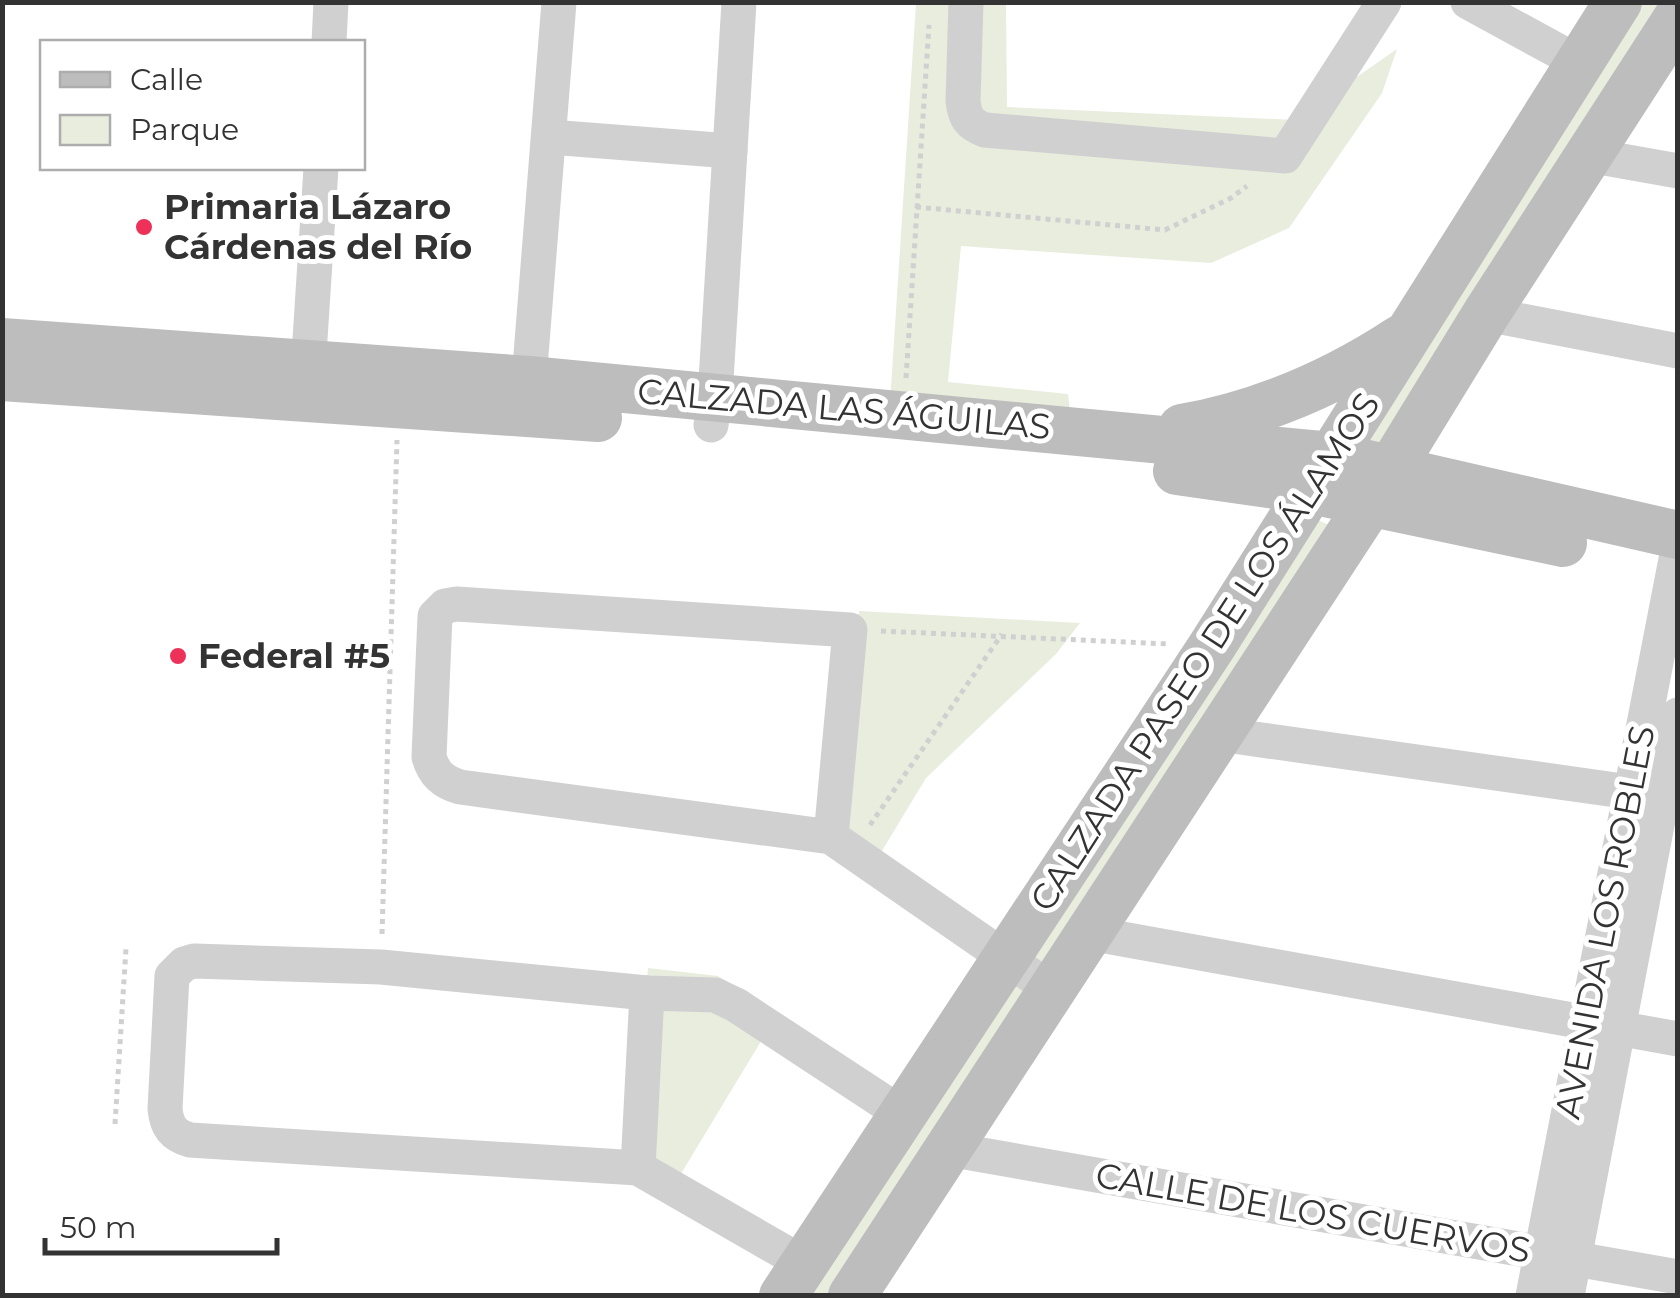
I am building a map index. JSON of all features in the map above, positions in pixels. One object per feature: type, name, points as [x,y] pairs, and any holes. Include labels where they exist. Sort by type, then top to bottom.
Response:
[{"type":"main road","name":"CALZADA PASEO DE LOS ÁLAMOS","points":[[793,1279],[1212,646],[1618,2]]},
{"type":"main road","name":"CALZADA PASEO DE LOS ÁLAMOS","points":[[852,1296],[1380,487],[1486,314],[1678,17]]},
{"type":"main road","points":[[1124,435],[1185,428],[1245,414],[1358,366],[1411,332]]},
{"type":"main road","name":"CALZADA LAS ÁGUILAS","points":[[2,342],[307,381],[398,405],[904,416],[1124,435],[1321,473],[1677,554]]},
{"type":"main road","name":"CALZADA LAS ÁGUILAS","points":[[2,377],[529,380],[713,411],[1116,462],[1321,473]]},
{"type":"street","points":[[329,40],[332,2]]},
{"type":"street","points":[[529,380],[559,2]]},
{"type":"street","points":[[713,411],[739,2]]},
{"type":"street","points":[[966,2],[963,101],[964,114],[974,126],[984,130],[1285,156],[1384,2]]},
{"type":"street","points":[[1468,2],[1580,63]]},
{"type":"street","points":[[550,136],[730,152]]},
{"type":"street","points":[[1588,154],[1678,172]]},
{"type":"street","points":[[307,381],[321,170]]},
{"type":"street","points":[[1486,314],[1678,350]]},
{"type":"street","name":"AVENIDA LOS ROBLES","points":[[1657,797],[1677,554]]},
{"type":"street","points":[[841,845],[850,630],[458,604],[438,610],[432,626],[429,757],[433,769],[451,784],[841,845],[1052,990]]},
{"type":"street","name":"AVENIDA LOS ROBLES","points":[[1532,1296],[1557,1256],[1602,1025],[1678,715]]},
{"type":"street","points":[[1219,734],[1657,797]]},
{"type":"street","points":[[1089,933],[1678,1039]]},
{"type":"street","points":[[793,1279],[638,1168],[190,1140],[177,1136],[170,1129],[165,1109],[174,971],[194,960],[381,967],[715,996],[736,1005],[902,1114]]},
{"type":"street","points":[[638,1168],[647,993]]},
{"type":"street","name":"CALLE DE LOS CUERVOS","points":[[948,1149],[1678,1277]]},
{"type":"street","name":"AVENIDA LOS ROBLES","points":[[1557,1256],[1567,1296]]},
{"type":"path","points":[[904,416],[930,21]]},
{"type":"path","points":[[916,208],[1165,230],[1231,198],[1285,156]]},
{"type":"path","points":[[381,967],[398,405]]},
{"type":"path","points":[[850,630],[1212,646]]},
{"type":"path","points":[[841,845],[1002,634]]},
{"type":"path","points":[[116,1124],[126,948]]},
{"type":"green space","points":[[916,3],[1006,3],[1007,107],[1295,120],[1397,49],[1382,93],[1289,228],[1211,263],[961,246],[948,382],[1068,394],[1071,420],[890,403]]},
{"type":"green space","points":[[1629,3],[1677,3],[1386,461],[1345,451]]},
{"type":"green space","points":[[1306,515],[1341,530],[841,1295],[799,1296]]},
{"type":"green space","points":[[859,611],[1080,623],[1056,654],[926,778],[877,859],[839,835]]},
{"type":"green space","points":[[648,968],[718,976],[778,1013],[676,1182],[633,1160]]},
{"type":"place","name":"Primaria Lázaro Cárdenas del Río","points":[[144,227]]},
{"type":"place","name":"Federal #5","points":[[178,656]]}]
